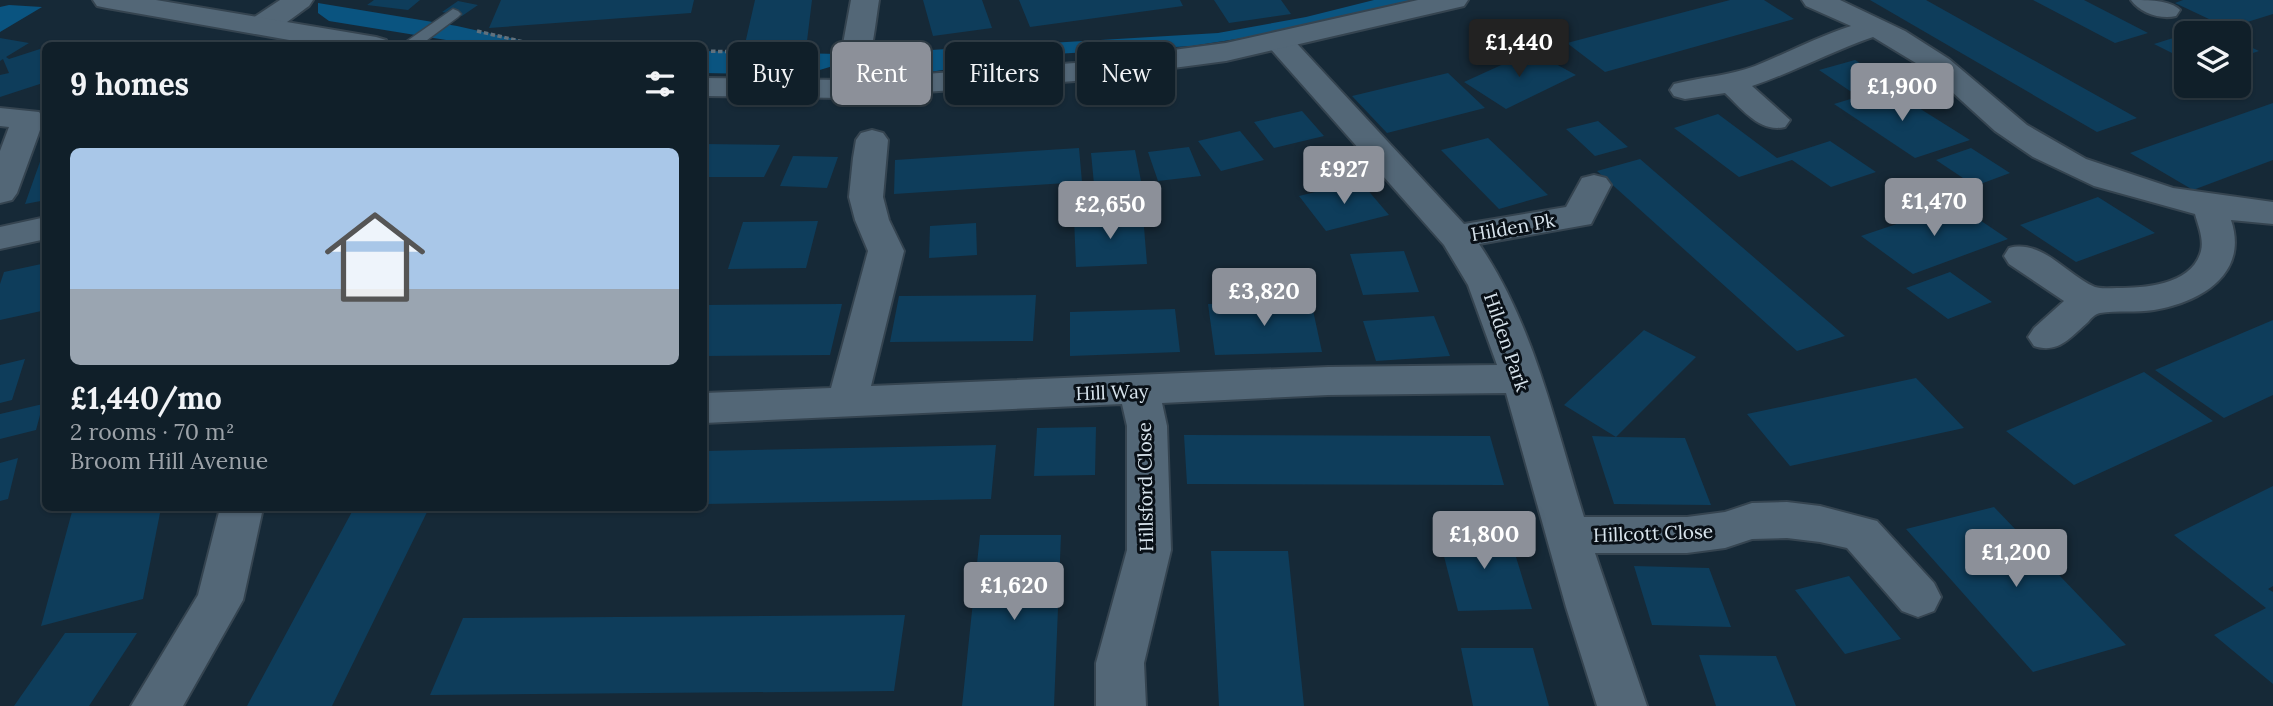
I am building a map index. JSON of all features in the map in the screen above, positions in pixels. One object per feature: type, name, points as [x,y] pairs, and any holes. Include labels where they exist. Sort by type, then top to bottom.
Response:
[{"type":"street","points":[[107,0],[353,42]]},
{"type":"street","points":[[260,26],[299,0]]},
{"type":"street","points":[[858,42],[865,0]]},
{"type":"street","points":[[931,83],[1075,72],[1226,52],[1454,0]]},
{"type":"street","points":[[1816,0],[1876,27],[1940,66],[2017,133],[2083,169],[2152,193],[2210,206],[2273,213]]},
{"type":"street","points":[[1685,90],[1731,83],[1785,65],[1822,45],[1876,27]]},
{"type":"street","name":"Hilden Park","points":[[1279,41],[1455,237],[1477,266],[1491,293],[1521,379],[1604,658],[1622,706]]},
{"type":"street","points":[[1731,83],[1774,120]]},
{"type":"street","points":[[707,87],[832,89]]},
{"type":"street","points":[[0,117],[28,119],[0,193]]},
{"type":"street","points":[[847,402],[886,251],[870,219],[863,186],[872,140]]},
{"type":"street","name":"Hilden Pk","points":[[1455,237],[1579,216],[1594,185]]},
{"type":"street","points":[[2022,256],[2089,300],[2132,301],[2190,286],[2205,275],[2216,259],[2220,244],[2210,206]]},
{"type":"street","points":[[0,238],[42,229]]},
{"type":"street","points":[[2047,337],[2089,300]]},
{"type":"street","name":"Hill Way","points":[[707,408],[1328,381],[1521,379]]},
{"type":"street","name":"Hillsford Close","points":[[1121,706],[1120,663],[1149,550],[1147,426],[1139,391]]},
{"type":"street","points":[[156,706],[220,600],[240,511]]},
{"type":"street","name":"Hillcott Close","points":[[1567,535],[1687,535],[1725,530],[1752,521],[1787,520],[1820,524],[1861,534],[1918,597]]},
{"type":"lane","points":[[414,42],[453,14]]},
{"type":"shaded area","points":[[1374,0],[1415,0],[1262,35],[1192,46],[1175,47],[1175,42],[1077,42],[1077,53],[1063,54],[1063,42],[1218,33],[1306,17]]},
{"type":"shaded area","points":[[318,3],[457,26],[528,42],[458,42],[329,21],[318,13]]},
{"type":"shaded area","points":[[0,7],[42,7],[0,32]]},
{"type":"shaded area","points":[[945,49],[945,70],[931,72],[931,50]]},
{"type":"shaded area","points":[[707,51],[728,52],[728,73],[707,73]]},
{"type":"shaded area","points":[[818,54],[832,54],[832,66],[818,70]]},
{"type":"building","points":[[374,0],[420,0],[408,10],[367,5]]},
{"type":"building","points":[[501,0],[694,0],[691,13],[489,28]]},
{"type":"building","points":[[755,0],[812,0],[807,41],[745,42]]},
{"type":"building","points":[[923,0],[982,0],[992,28],[933,36]]},
{"type":"building","points":[[1019,0],[1180,0],[1183,6],[1030,27]]},
{"type":"building","points":[[1214,0],[1281,0],[1291,14],[1229,23]]},
{"type":"building","points":[[1730,0],[1764,0],[1794,19],[1605,72],[1567,43]]},
{"type":"building","points":[[1870,0],[1926,0],[2137,118],[2097,132]]},
{"type":"building","points":[[2033,0],[2084,0],[2148,33],[2115,43]]},
{"type":"building","points":[[2183,0],[2273,0],[2273,14],[2250,21],[2213,21],[2175,3]]},
{"type":"building","points":[[458,1],[478,5],[462,16],[442,12]]},
{"type":"building","points":[[1508,22],[1526,35],[1504,43],[1485,30]]},
{"type":"building","points":[[0,38],[29,43],[6,57],[9,59],[40,49],[42,83],[0,97],[0,75],[9,73],[3,59],[0,61]]},
{"type":"building","points":[[2174,38],[2174,54],[2154,44]]},
{"type":"building","points":[[1532,51],[1576,75],[1506,109],[1464,82]]},
{"type":"building","points":[[1855,60],[1887,80],[1850,91],[1819,70]]},
{"type":"building","points":[[1448,73],[1485,108],[1387,133],[1352,96]]},
{"type":"building","points":[[1887,88],[1970,140],[1915,158],[1834,104]]},
{"type":"building","points":[[2273,103],[2273,160],[2193,190],[2130,153]]},
{"type":"building","points":[[1302,111],[1324,136],[1274,148],[1254,122]]},
{"type":"building","points":[[1718,114],[1777,158],[1830,141],[1876,172],[1831,187],[1792,160],[1739,177],[1674,128]]},
{"type":"building","points":[[1598,121],[1628,147],[1595,156],[1566,129]]},
{"type":"building","points":[[1240,131],[1264,160],[1221,171],[1198,141]]},
{"type":"building","points":[[1488,138],[1548,195],[1499,209],[1441,150]]},
{"type":"building","points":[[707,144],[780,145],[764,177],[707,177]]},
{"type":"building","points":[[1189,147],[1201,176],[1158,181],[1148,152]]},
{"type":"building","points":[[1079,148],[1082,182],[894,194],[895,160]]},
{"type":"building","points":[[1971,148],[2010,173],[1975,186],[1936,160]]},
{"type":"building","points":[[1135,150],[1141,181],[1094,184],[1091,153]]},
{"type":"building","points":[[793,156],[838,157],[827,188],[780,186]]},
{"type":"building","points":[[41,159],[42,201],[25,204]]},
{"type":"building","points":[[1640,159],[1845,336],[1797,351],[1597,171]]},
{"type":"building","points":[[1360,181],[1389,215],[1326,231],[1299,196]]},
{"type":"building","points":[[2098,197],[2155,233],[2076,262],[2020,225]]},
{"type":"building","points":[[1956,204],[2008,239],[1913,274],[1861,236]]},
{"type":"building","points":[[1143,215],[1147,264],[1076,267],[1074,217]]},
{"type":"building","points":[[818,221],[806,268],[728,269],[743,222]]},
{"type":"building","points":[[976,223],[977,255],[929,258],[930,226]]},
{"type":"building","points":[[1404,251],[1419,292],[1363,295],[1350,254]]},
{"type":"building","points":[[42,264],[42,311],[0,320],[0,284],[4,272]]},
{"type":"building","points":[[1950,272],[1992,302],[1948,319],[1906,288]]},
{"type":"building","points":[[1036,295],[1033,341],[890,342],[899,296]]},
{"type":"building","points":[[1311,301],[1322,352],[1215,355],[1208,304]]},
{"type":"building","points":[[842,304],[830,355],[707,356],[707,305]]},
{"type":"building","points":[[1175,309],[1180,352],[1070,356],[1070,312]]},
{"type":"building","points":[[1434,316],[1450,356],[1376,361],[1363,321]]},
{"type":"building","points":[[2273,320],[2273,395],[2224,418],[2155,370]]},
{"type":"building","points":[[1644,330],[1696,357],[1616,437],[1564,405]]},
{"type":"building","points":[[25,359],[12,400],[0,403],[0,365]]},
{"type":"building","points":[[2144,372],[2213,421],[2074,485],[2006,431]]},
{"type":"building","points":[[1916,378],[1964,428],[1790,466],[1747,414]]},
{"type":"building","points":[[42,404],[36,430],[0,439],[0,414]]},
{"type":"building","points":[[1096,427],[1095,475],[1034,476],[1037,428]]},
{"type":"building","points":[[1184,435],[1490,436],[1504,485],[1187,484]]},
{"type":"building","points":[[1592,436],[1685,438],[1711,505],[1614,504]]},
{"type":"building","points":[[996,445],[991,499],[707,504],[707,451]]},
{"type":"building","points":[[18,458],[8,499],[0,501],[0,463]]},
{"type":"building","points":[[2273,486],[2273,586],[2268,589],[2273,592],[2273,684],[2214,635],[2266,608],[2174,535]]},
{"type":"building","points":[[1994,507],[2126,645],[2033,672],[1906,529]]},
{"type":"building","points":[[72,511],[160,511],[143,599],[41,626]]},
{"type":"building","points":[[352,511],[428,511],[332,706],[247,706]]},
{"type":"building","points":[[1508,531],[1532,609],[1458,611],[1438,533]]},
{"type":"building","points":[[980,535],[1061,535],[1054,706],[962,706]]},
{"type":"building","points":[[1211,551],[1288,551],[1304,706],[1219,706]]},
{"type":"building","points":[[1634,566],[1709,568],[1731,627],[1652,625]]},
{"type":"building","points":[[1849,576],[1901,639],[1845,654],[1795,590]]},
{"type":"building","points":[[905,615],[894,691],[430,695],[463,618]]},
{"type":"building","points":[[65,633],[137,633],[89,706],[14,706]]},
{"type":"building","points":[[1461,648],[1533,648],[1549,706],[1473,706]]},
{"type":"building","points":[[1699,655],[1776,656],[1796,706],[1716,706]]}]
